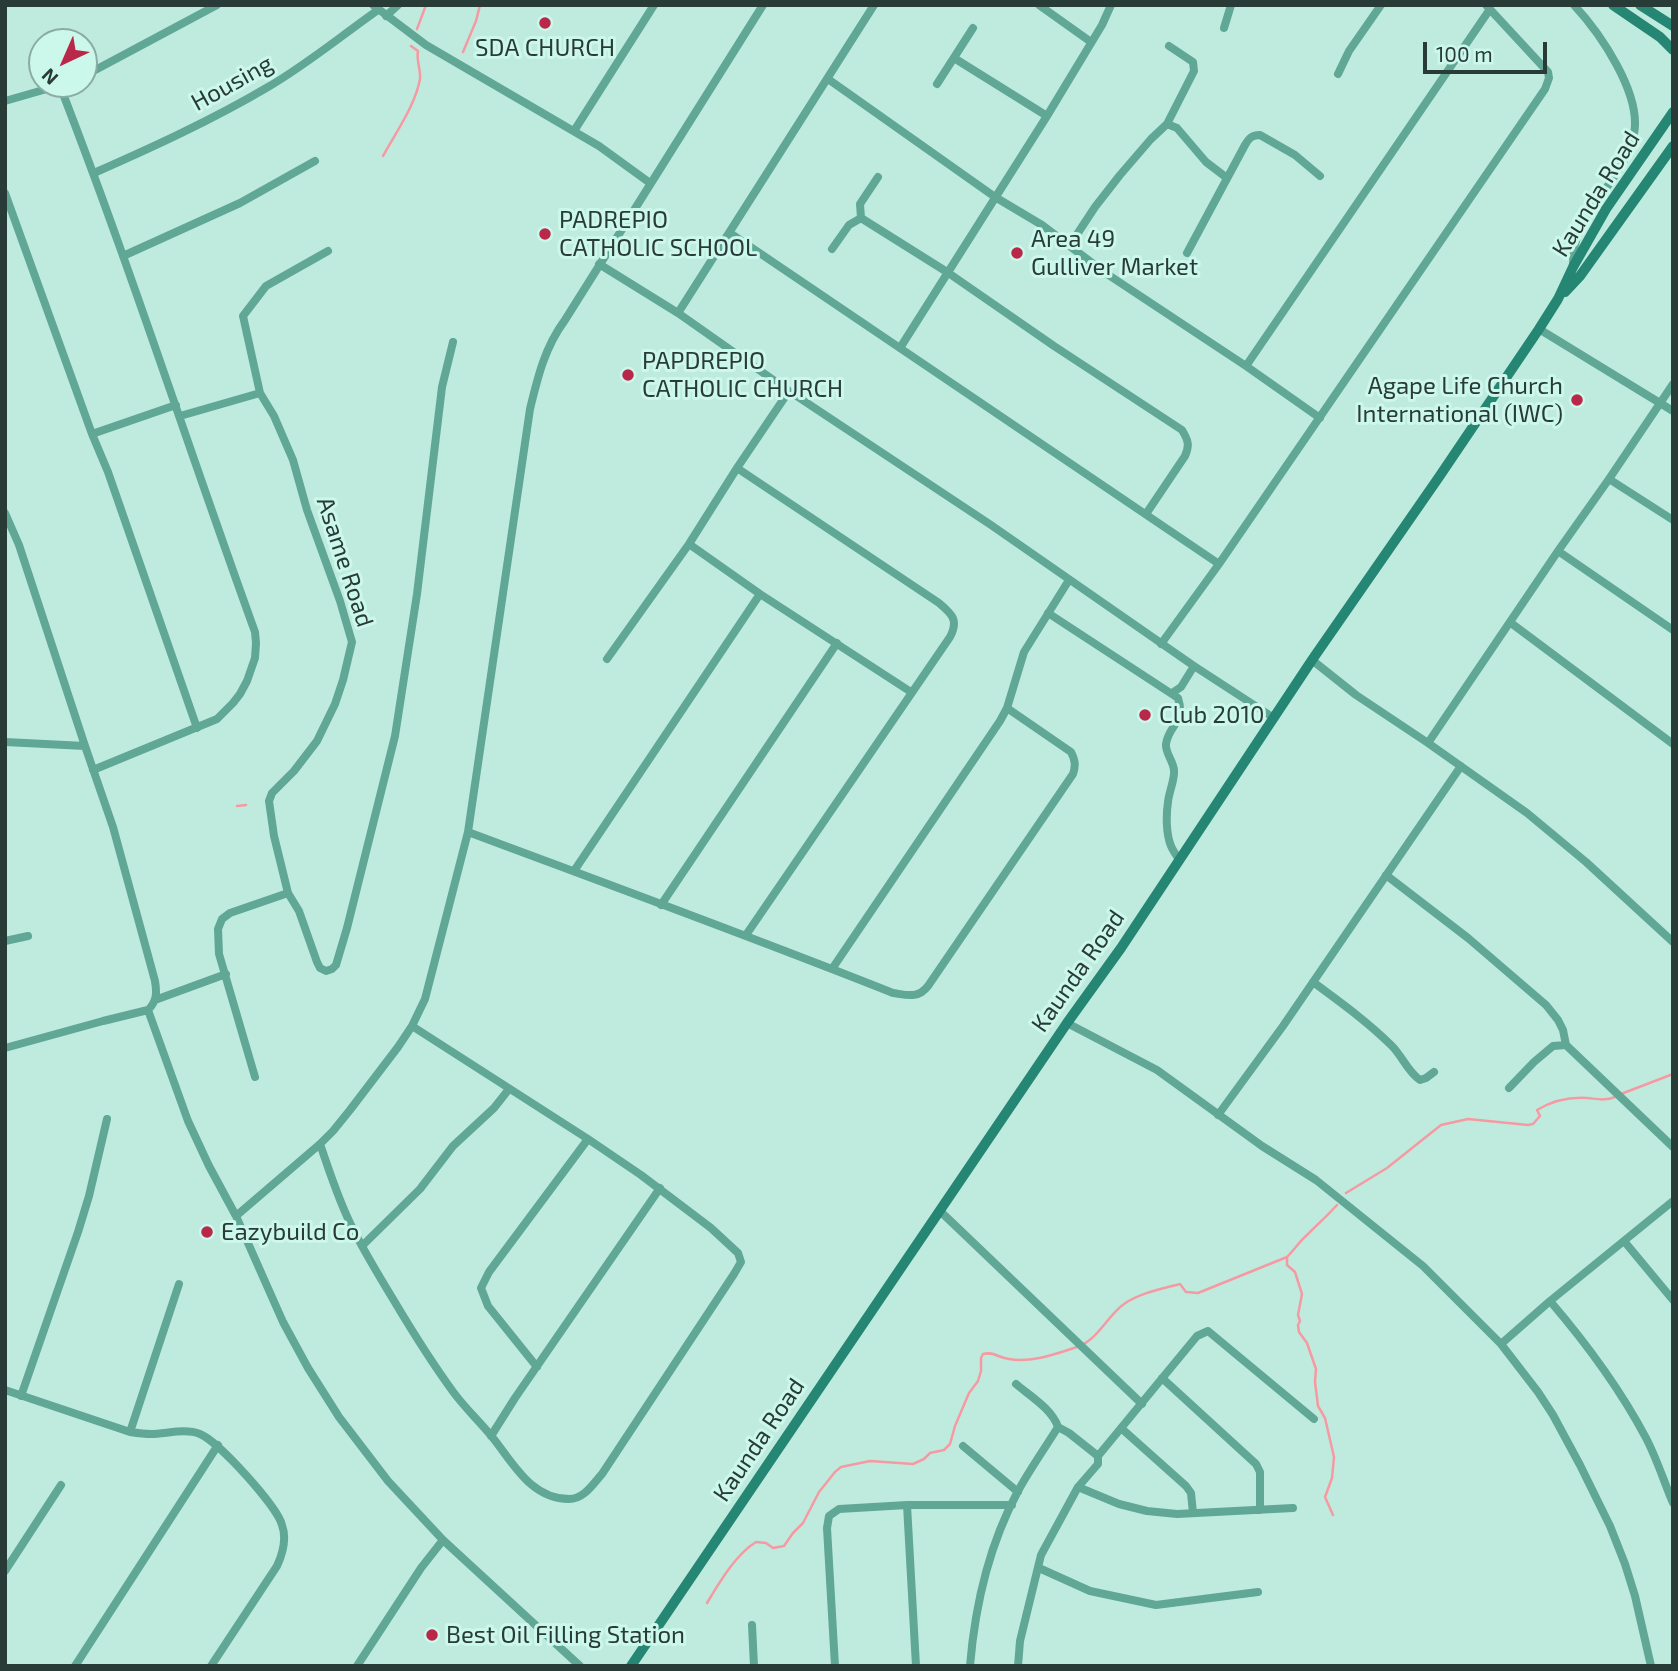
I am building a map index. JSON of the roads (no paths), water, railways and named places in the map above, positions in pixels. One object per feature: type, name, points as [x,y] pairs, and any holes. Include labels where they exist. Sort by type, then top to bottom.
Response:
[{"type":"main road","points":[[1613,5],[1660,37],[1673,50]]},
{"type":"main road","points":[[1640,5],[1673,26]]},
{"type":"main road","name":"Kaunda Road","points":[[631,1666],[1539,329],[1606,209],[1673,112]]},
{"type":"main road","name":"Kaunda Road","points":[[1558,299],[1580,276],[1673,146]]},
{"type":"street","points":[[98,69],[217,5]]},
{"type":"street","name":"Housing","points":[[94,173],[269,87],[379,10],[398,5]]},
{"type":"street","points":[[574,131],[654,5]]},
{"type":"street","points":[[236,1216],[320,1144],[351,1111],[412,1026],[425,999],[468,832],[530,408],[537,377],[548,346],[763,5]]},
{"type":"street","points":[[678,313],[874,5]]},
{"type":"street","points":[[1039,5],[1091,42]]},
{"type":"street","points":[[900,348],[1102,25],[1111,5]]},
{"type":"street","points":[[1224,28],[1231,5]]},
{"type":"street","points":[[1338,74],[1349,51],[1381,5]]},
{"type":"street","points":[[1573,267],[1573,252],[1579,228],[1620,168],[1634,133],[1634,111],[1625,82],[1590,23],[1574,5]]},
{"type":"street","points":[[1161,644],[1219,564],[1545,89],[1548,72],[1488,7],[1246,366]]},
{"type":"street","points":[[379,10],[426,45],[599,146],[650,183]]},
{"type":"street","points":[[937,84],[973,28]]},
{"type":"street","points":[[1070,245],[1120,175],[1167,124],[1194,71],[1193,62],[1169,46]]},
{"type":"street","points":[[954,58],[1046,116]]},
{"type":"street","points":[[828,79],[995,197],[1042,225],[1104,272],[1320,418]]},
{"type":"street","points":[[5,101],[28,95]]},
{"type":"street","points":[[67,98],[180,416],[255,632],[256,643],[255,658],[240,694],[217,719],[93,770]]},
{"type":"street","points":[[1167,124],[1177,128],[1206,162],[1227,178]]},
{"type":"street","points":[[1187,253],[1249,138],[1254,135],[1260,135],[1295,155],[1320,176]]},
{"type":"street","points":[[123,256],[240,203],[315,161]]},
{"type":"street","points":[[861,218],[860,204],[878,177]]},
{"type":"street","points":[[5,193],[108,472],[197,728]]},
{"type":"street","points":[[832,249],[849,225],[861,218]]},
{"type":"street","points":[[861,218],[947,272],[1182,430],[1189,447],[1146,514]]},
{"type":"street","points":[[730,233],[1219,564]]},
{"type":"street","name":"Asame Road","points":[[328,251],[266,286],[243,316],[260,393],[274,416],[293,460],[307,510],[352,642],[343,680],[327,724],[306,757],[272,793],[268,801],[288,893],[299,911],[317,962],[320,968],[326,971],[336,965],[347,928],[394,736],[417,594],[442,387],[453,342]]},
{"type":"street","points":[[599,264],[678,313],[1161,644],[1274,718]]},
{"type":"street","points":[[1539,329],[1673,411]]},
{"type":"street","points":[[1428,743],[1673,384]]},
{"type":"street","points":[[607,659],[689,544],[789,391]]},
{"type":"street","points":[[180,416],[260,393]]},
{"type":"street","points":[[92,434],[176,405]]},
{"type":"street","points":[[737,468],[949,611],[954,620],[950,637],[746,935]]},
{"type":"street","points":[[1609,479],[1673,520]]},
{"type":"street","points":[[5,513],[19,545],[113,827],[157,992],[148,1010],[5,1048]]},
{"type":"street","points":[[689,544],[760,594],[911,692]]},
{"type":"street","points":[[1558,551],[1673,630]]},
{"type":"street","points":[[832,968],[993,733],[1007,708],[1024,652],[1069,580]]},
{"type":"street","points":[[574,871],[760,594]]},
{"type":"street","points":[[1048,613],[1178,698],[1180,715],[1166,745],[1174,773],[1168,803],[1168,832],[1171,846],[1180,860]]},
{"type":"street","points":[[1511,623],[1673,744]]},
{"type":"street","points":[[661,905],[837,643]]},
{"type":"street","points":[[1312,660],[1356,695],[1505,796],[1555,835],[1673,942]]},
{"type":"street","points":[[1172,693],[1181,687],[1194,666]]},
{"type":"street","points":[[468,832],[746,935],[893,993],[916,995],[928,986],[1076,767],[1071,752],[1007,708]]},
{"type":"street","points":[[5,742],[85,747]]},
{"type":"street","points":[[1218,1115],[1461,766]]},
{"type":"street","points":[[1386,875],[1468,938],[1546,1006],[1558,1020],[1566,1045],[1673,1147]]},
{"type":"street","points":[[256,1077],[218,946],[218,929],[222,919],[230,912],[288,893]]},
{"type":"street","points":[[5,941],[27,936]]},
{"type":"street","points":[[155,1000],[226,974]]},
{"type":"street","points":[[1313,982],[1394,1048],[1415,1077],[1420,1080],[1434,1072]]},
{"type":"street","points":[[148,1010],[188,1121],[236,1216],[282,1322],[333,1407],[388,1481],[443,1540],[580,1666]]},
{"type":"street","points":[[1067,1023],[1157,1070],[1285,1162],[1316,1180],[1423,1266],[1501,1344],[1538,1392],[1595,1494],[1625,1564],[1638,1606],[1651,1666]]},
{"type":"street","points":[[320,1144],[345,1211],[362,1246],[441,1375],[523,1478],[552,1496],[577,1498],[602,1474],[741,1262],[738,1253],[660,1188],[412,1026]]},
{"type":"street","points":[[1509,1088],[1553,1046],[1566,1045]]},
{"type":"street","points":[[362,1246],[421,1189],[447,1153],[494,1108],[509,1089]]},
{"type":"street","points":[[21,1396],[78,1232],[107,1119]]},
{"type":"street","points":[[537,1367],[488,1306],[481,1288],[489,1272],[588,1139]]},
{"type":"street","points":[[491,1436],[660,1188]]},
{"type":"street","points":[[1501,1344],[1673,1200]]},
{"type":"street","points":[[940,1210],[1142,1404]]},
{"type":"street","points":[[1624,1241],[1673,1300]]},
{"type":"street","points":[[130,1432],[179,1284]]},
{"type":"street","points":[[1550,1301],[1579,1335],[1624,1400],[1647,1441],[1673,1503]]},
{"type":"street","points":[[1018,1666],[1020,1642],[1041,1555],[1078,1487],[1098,1464],[1098,1457],[1197,1336],[1208,1331],[1314,1419]]},
{"type":"street","points":[[1162,1378],[1256,1464],[1260,1472],[1260,1510]]},
{"type":"street","points":[[1016,1384],[1043,1407],[1059,1427],[1098,1457]]},
{"type":"street","points":[[5,1390],[130,1432],[201,1434],[230,1457],[276,1513],[283,1527],[282,1555],[211,1666]]},
{"type":"street","points":[[970,1666],[979,1594],[996,1540],[1018,1492],[1059,1427]]},
{"type":"street","points":[[1122,1428],[1186,1486],[1191,1493],[1193,1513]]},
{"type":"street","points":[[75,1666],[218,1445]]},
{"type":"street","points":[[963,1446],[1018,1492]]},
{"type":"street","points":[[5,1570],[9,1557],[61,1485]]},
{"type":"street","points":[[1078,1487],[1119,1504],[1147,1511],[1193,1513],[1293,1508]]},
{"type":"street","points":[[835,1666],[827,1528],[829,1516],[839,1509],[1012,1505]]},
{"type":"street","points":[[907,1506],[916,1666]]},
{"type":"street","points":[[357,1666],[421,1568],[443,1540]]},
{"type":"street","points":[[1039,1568],[1090,1591],[1156,1605],[1258,1592]]},
{"type":"street","points":[[752,1625],[754,1666]]},
{"type":"waterway","points":[[417,29],[426,5]]},
{"type":"waterway","points":[[463,52],[480,5]]},
{"type":"waterway","points":[[383,156],[410,109],[418,89],[418,51],[411,46]]},
{"type":"waterway","points":[[237,806],[246,805]]},
{"type":"waterway","points":[[1621,1094],[1673,1074]]},
{"type":"waterway","points":[[1346,1193],[1387,1168],[1441,1125],[1468,1119],[1528,1125],[1533,1124],[1540,1116],[1537,1110],[1555,1102],[1574,1098],[1615,1097]]},
{"type":"waterway","points":[[707,1603],[728,1570],[749,1547],[756,1542],[766,1543],[773,1548],[784,1546],[803,1523],[819,1492],[841,1467],[870,1461],[913,1464],[930,1453],[944,1450],[950,1444],[969,1393],[978,1381],[983,1354],[1026,1360],[1077,1347],[1091,1339],[1118,1309],[1137,1297],[1180,1284],[1186,1292],[1198,1293],[1287,1257],[1337,1205]]},
{"type":"waterway","points":[[1287,1257],[1287,1265],[1295,1272],[1302,1294],[1298,1315],[1299,1332],[1307,1343],[1316,1369],[1318,1406],[1325,1418],[1334,1457],[1332,1478],[1325,1497],[1333,1515]]},
{"type":"place","name":"SDA CHURCH","points":[[545,23]]},
{"type":"place","name":"PADREPIO CATHOLIC SCHOOL","points":[[545,234]]},
{"type":"place","name":"Area 49 Gulliver Market","points":[[1017,253]]},
{"type":"place","name":"PAPDREPIO CATHOLIC CHURCH","points":[[628,375]]},
{"type":"place","name":"Agape Life Church International (IWC)","points":[[1577,400]]},
{"type":"place","name":"Club 2010","points":[[1145,715]]},
{"type":"place","name":"Eazybuild Co","points":[[207,1232]]},
{"type":"place","name":"Best Oil Filling Station","points":[[432,1635]]}]
